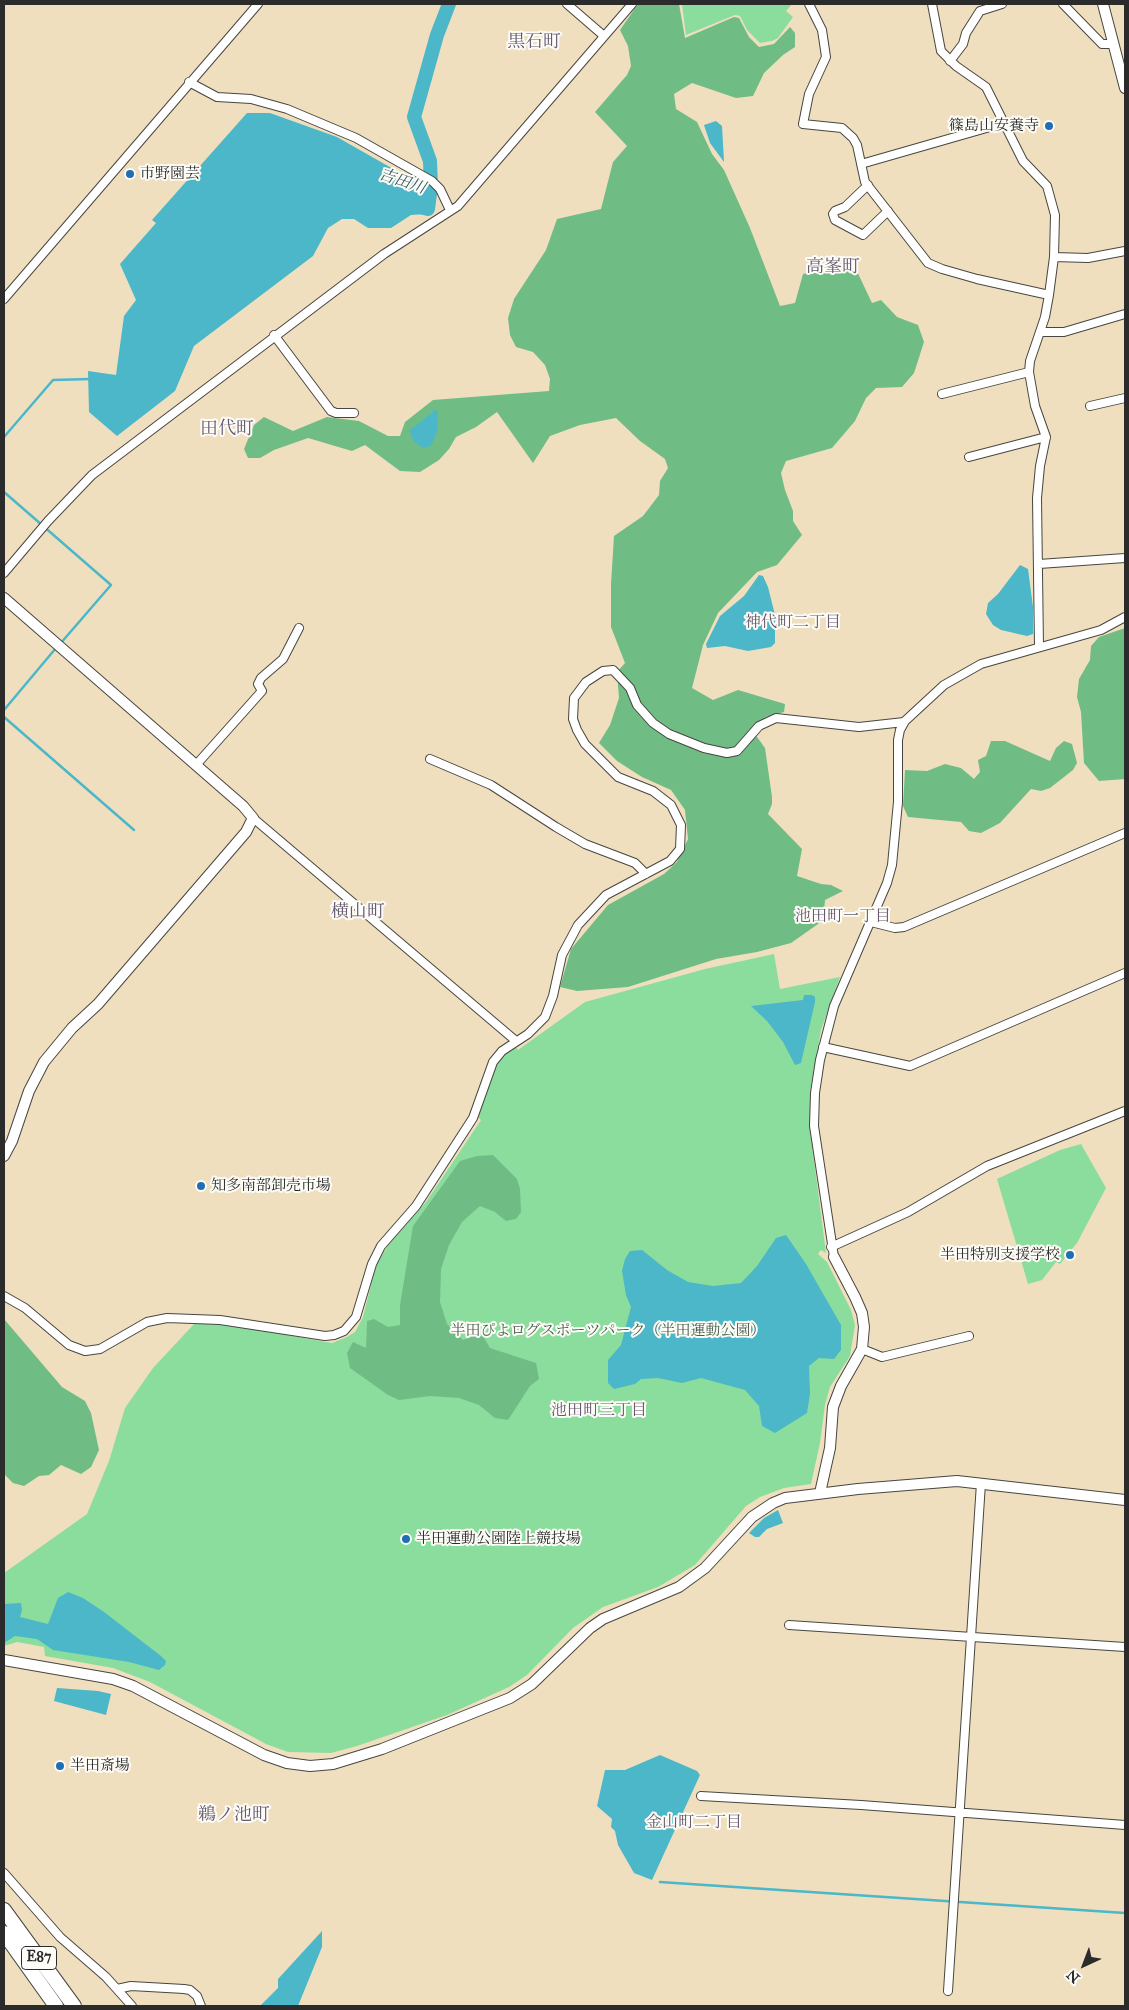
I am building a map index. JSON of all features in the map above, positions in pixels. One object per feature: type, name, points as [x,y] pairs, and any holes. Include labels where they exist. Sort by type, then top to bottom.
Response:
[{"type":"highway","name":"E87","points":[[4,1910],[74,2006]]},
{"type":"highway","name":"E87","points":[[4,1933],[56,2006]]},
{"type":"street","points":[[4,299],[258,4]]},
{"type":"street","points":[[567,4],[604,36]]},
{"type":"street","points":[[4,573],[48,520],[92,476],[274,335],[384,254],[458,206],[632,4]]},
{"type":"street","points":[[809,4],[822,30],[826,57],[808,94],[803,124],[842,128],[857,144],[865,182],[922,257],[933,266],[977,279],[1049,295]]},
{"type":"street","points":[[932,4],[941,51],[950,60],[984,84],[1023,160],[1047,186],[1055,215],[1054,257],[1049,295],[1040,332],[1030,361],[1029,372],[1035,406],[1046,437],[1040,466],[1037,498],[1039,646]]},
{"type":"street","points":[[950,60],[963,44],[966,33],[980,11],[1002,4]]},
{"type":"street","points":[[1063,4],[1102,44],[1113,44]]},
{"type":"street","points":[[1103,4],[1125,88]]},
{"type":"street","points":[[189,82],[217,97],[251,99],[287,109],[356,138],[432,181],[440,189],[450,210]]},
{"type":"street","points":[[861,164],[1004,123]]},
{"type":"street","points":[[868,185],[845,207],[835,211],[833,214],[835,220],[863,235],[888,211]]},
{"type":"street","points":[[1054,257],[1088,258],[1125,251]]},
{"type":"street","points":[[1040,332],[1064,332],[1125,314]]},
{"type":"street","points":[[274,335],[331,411],[336,413],[354,413]]},
{"type":"street","points":[[942,394],[1029,372]]},
{"type":"street","points":[[1090,406],[1125,398]]},
{"type":"street","points":[[969,457],[1046,437]]},
{"type":"street","points":[[1039,564],[1125,558]]},
{"type":"street","points":[[4,598],[244,806],[253,818],[516,1041]]},
{"type":"street","points":[[820,1493],[830,1448],[836,1396],[862,1349],[862,1313],[834,1257],[831,1247],[814,1126],[815,1093],[823,1047],[834,1006],[871,922],[892,865],[898,802],[898,740],[904,722],[931,695],[958,675],[981,664],[1039,646],[1101,630],[1125,617]]},
{"type":"street","points":[[196,765],[262,692],[258,684],[261,678],[283,659],[299,628]]},
{"type":"street","points":[[4,1296],[25,1308],[69,1345],[85,1351],[100,1349],[147,1322],[167,1318],[220,1320],[325,1336],[339,1334],[351,1325],[356,1317],[372,1264],[381,1246],[416,1206],[473,1118],[493,1062],[502,1051],[528,1034],[545,1017],[566,946],[583,918],[606,895],[646,874],[677,854],[682,841],[681,825],[674,810],[666,800],[653,791],[618,778],[585,744],[573,718],[574,698],[586,682],[598,674],[613,670],[617,672],[630,688],[645,717],[661,729],[704,748],[727,753],[736,751],[759,726],[776,718],[859,727],[904,722]]},
{"type":"street","points":[[430,759],[491,785],[585,844],[635,863],[646,874]]},
{"type":"street","points":[[4,1156],[12,1141],[29,1091],[44,1062],[72,1028],[98,1004],[246,832],[253,818]]},
{"type":"street","points":[[871,922],[895,928],[904,927],[1125,832]]},
{"type":"street","points":[[823,1047],[910,1066],[1125,973]]},
{"type":"street","points":[[831,1247],[908,1212],[987,1166],[1125,1111]]},
{"type":"street","points":[[862,1349],[882,1357],[969,1336]]},
{"type":"street","points":[[4,1660],[113,1679],[133,1686],[264,1755],[287,1763],[310,1766],[334,1764],[382,1749],[510,1698],[532,1684],[579,1636],[596,1623],[679,1587],[695,1576],[752,1517],[772,1503],[785,1498],[936,1482],[981,1483],[1125,1500]]},
{"type":"street","points":[[948,1991],[981,1483]]},
{"type":"street","points":[[790,1625],[1125,1647]]},
{"type":"street","points":[[701,1796],[861,1805],[958,1814],[1125,1825]]},
{"type":"street","points":[[4,1873],[60,1937],[118,1989],[132,2006]]},
{"type":"street","points":[[118,1989],[131,1986],[190,1990],[198,1996],[201,2006]]},
{"type":"green space","points":[[638,4],[679,4],[685,38],[734,17],[739,18],[749,37],[759,47],[774,44],[790,27],[795,33],[795,47],[783,55],[764,73],[753,96],[736,98],[692,83],[674,94],[676,109],[697,122],[712,154],[724,170],[750,228],[780,306],[795,303],[803,274],[853,263],[872,303],[881,300],[897,317],[918,325],[924,342],[914,373],[902,387],[876,388],[866,398],[855,421],[832,448],[786,461],[781,473],[793,511],[793,521],[802,535],[777,565],[757,572],[718,613],[703,645],[692,688],[713,700],[738,690],[785,704],[784,712],[766,717],[752,730],[765,748],[772,797],[772,804],[768,814],[802,849],[797,876],[821,884],[831,885],[843,891],[825,900],[824,912],[818,924],[791,943],[757,952],[716,959],[628,987],[577,991],[560,987],[571,949],[608,905],[664,874],[677,862],[688,839],[685,810],[671,790],[642,777],[617,761],[599,743],[610,725],[619,698],[617,672],[625,663],[611,627],[614,536],[643,516],[659,495],[660,481],[668,468],[665,459],[640,441],[616,418],[580,425],[550,436],[533,463],[497,412],[476,427],[456,437],[449,449],[439,460],[420,472],[400,471],[365,445],[352,451],[308,438],[274,450],[260,458],[248,458],[244,449],[254,425],[264,417],[293,431],[327,417],[359,421],[388,436],[400,436],[405,422],[433,400],[549,391],[550,379],[545,365],[533,352],[516,347],[510,335],[508,318],[514,299],[546,250],[557,219],[601,209],[613,162],[627,146],[595,112],[627,75],[631,66],[628,46],[620,30]]},
{"type":"green space","points":[[682,4],[792,4],[786,11],[793,17],[778,38],[772,41],[760,43],[747,30],[740,16],[735,15],[686,35]]},
{"type":"green space","points":[[1125,628],[1125,779],[1099,781],[1084,763],[1081,712],[1077,697],[1079,679],[1090,660],[1091,646],[1099,637]]},
{"type":"green space","points":[[991,741],[1005,741],[1050,761],[1056,748],[1064,741],[1072,744],[1077,763],[1073,770],[1050,788],[1041,791],[1031,789],[1000,823],[981,833],[969,831],[961,822],[908,817],[903,806],[905,770],[927,771],[945,764],[961,768],[974,779],[980,772],[978,760],[986,756]]},
{"type":"green space","name":"半田ぴよログスポーツパーク（半田運動公園）","points":[[774,954],[780,989],[840,977],[821,1030],[810,1092],[810,1129],[826,1253],[821,1250],[818,1254],[827,1262],[851,1310],[855,1325],[850,1356],[830,1387],[825,1405],[820,1443],[811,1484],[784,1488],[760,1497],[746,1506],[695,1565],[658,1587],[603,1607],[573,1628],[527,1675],[509,1687],[447,1715],[331,1753],[288,1752],[266,1744],[150,1682],[113,1668],[45,1656],[44,1647],[17,1642],[4,1646],[4,1573],[87,1514],[109,1461],[125,1408],[153,1368],[195,1323],[220,1323],[332,1343],[355,1332],[363,1317],[376,1265],[389,1244],[426,1202],[481,1120],[476,1115],[489,1075],[502,1055],[514,1045],[518,1050],[585,1002],[705,969]]},
{"type":"green space","points":[[1081,1144],[1106,1188],[1077,1243],[1060,1264],[1056,1262],[1042,1280],[1028,1284],[997,1179],[1060,1150]]},
{"type":"green space","points":[[493,1155],[517,1179],[520,1189],[521,1212],[516,1219],[506,1221],[495,1212],[480,1206],[462,1222],[449,1245],[441,1269],[440,1302],[447,1324],[463,1340],[476,1335],[483,1336],[490,1348],[536,1363],[539,1379],[530,1386],[508,1420],[495,1418],[479,1405],[459,1398],[430,1396],[399,1400],[388,1395],[350,1368],[347,1353],[353,1342],[366,1348],[367,1321],[374,1319],[388,1327],[400,1325],[400,1305],[413,1226],[460,1161],[477,1156]]},
{"type":"green space","points":[[4,1319],[62,1387],[85,1401],[91,1413],[99,1450],[91,1467],[81,1474],[61,1465],[49,1475],[39,1476],[24,1486],[13,1483],[4,1474]]},
{"type":"water","points":[[247,113],[270,113],[337,137],[425,187],[424,214],[411,215],[391,228],[368,228],[354,219],[342,219],[328,228],[313,256],[194,346],[175,391],[117,436],[89,412],[88,371],[116,375],[124,316],[136,300],[120,264],[156,223],[152,220]]},
{"type":"water","points":[[716,121],[722,126],[724,162],[710,143],[704,125]]},
{"type":"water","points":[[435,410],[438,412],[437,432],[431,446],[423,448],[414,441],[409,431]]},
{"type":"water","points":[[1020,565],[1028,569],[1033,607],[1033,634],[1027,636],[1001,630],[993,625],[986,614],[988,603],[998,594]]},
{"type":"water","points":[[759,575],[763,576],[768,587],[775,615],[775,643],[771,647],[748,651],[725,646],[707,648],[706,644],[720,616],[744,596]]},
{"type":"water","points":[[804,995],[812,995],[815,997],[815,1002],[801,1063],[795,1065],[783,1042],[767,1021],[751,1006],[803,1000]]},
{"type":"water","points":[[786,1235],[806,1264],[841,1325],[841,1350],[834,1359],[819,1358],[809,1366],[810,1394],[807,1413],[775,1433],[762,1426],[759,1406],[745,1390],[701,1378],[682,1383],[658,1378],[641,1379],[635,1384],[614,1389],[608,1383],[608,1360],[621,1345],[631,1307],[626,1295],[622,1271],[625,1259],[630,1251],[642,1250],[667,1270],[688,1282],[713,1286],[741,1283],[757,1266],[776,1238]]},
{"type":"water","points":[[778,1510],[783,1523],[767,1529],[759,1537],[749,1533],[764,1518]]},
{"type":"water","points":[[68,1592],[83,1598],[104,1612],[161,1656],[166,1661],[165,1665],[159,1670],[129,1662],[53,1650],[37,1639],[15,1636],[4,1643],[4,1604],[21,1603],[20,1617],[48,1624],[58,1598]]},
{"type":"water","points":[[57,1688],[98,1691],[111,1694],[106,1715],[54,1701]]},
{"type":"water","points":[[660,1755],[697,1771],[700,1775],[652,1880],[634,1873],[618,1845],[615,1831],[611,1827],[612,1819],[597,1806],[605,1770],[625,1770]]},
{"type":"water","points":[[322,1931],[322,1947],[298,2006],[260,2006],[278,1988],[278,1979]]},
{"type":"waterway","name":"吉田川","points":[[407,204],[428,209],[431,186],[430,161],[414,117],[437,35],[449,4]]},
{"type":"waterway","points":[[4,437],[53,380],[91,379]]},
{"type":"waterway","points":[[4,492],[111,585],[60,644]]},
{"type":"waterway","points":[[4,710],[56,648]]},
{"type":"waterway","points":[[4,717],[134,830]]},
{"type":"waterway","points":[[660,1882],[1125,1913]]},
{"type":"place","name":"篠島山安養寺","points":[[1049,126]]},
{"type":"place","name":"市野園芸","points":[[130,174]]},
{"type":"place","name":"知多南部卸売市場","points":[[201,1186]]},
{"type":"place","name":"半田特別支援学校","points":[[1070,1255]]},
{"type":"place","name":"半田運動公園陸上競技場","points":[[406,1539]]},
{"type":"place","name":"半田斎場","points":[[60,1766]]},
{"type":"district","name":"黒石町","points":[[534,43]]},
{"type":"district","name":"高峯町","points":[[833,268]]},
{"type":"district","name":"田代町","points":[[227,430]]},
{"type":"district","name":"神代町二丁目","points":[[793,623]]},
{"type":"district","name":"横山町","points":[[358,913]]},
{"type":"district","name":"池田町一丁目","points":[[843,917]]},
{"type":"district","name":"池田町三丁目","points":[[599,1411]]},
{"type":"district","name":"鵜ノ池町","points":[[234,1816]]},
{"type":"district","name":"金山町二丁目","points":[[694,1823]]}]
